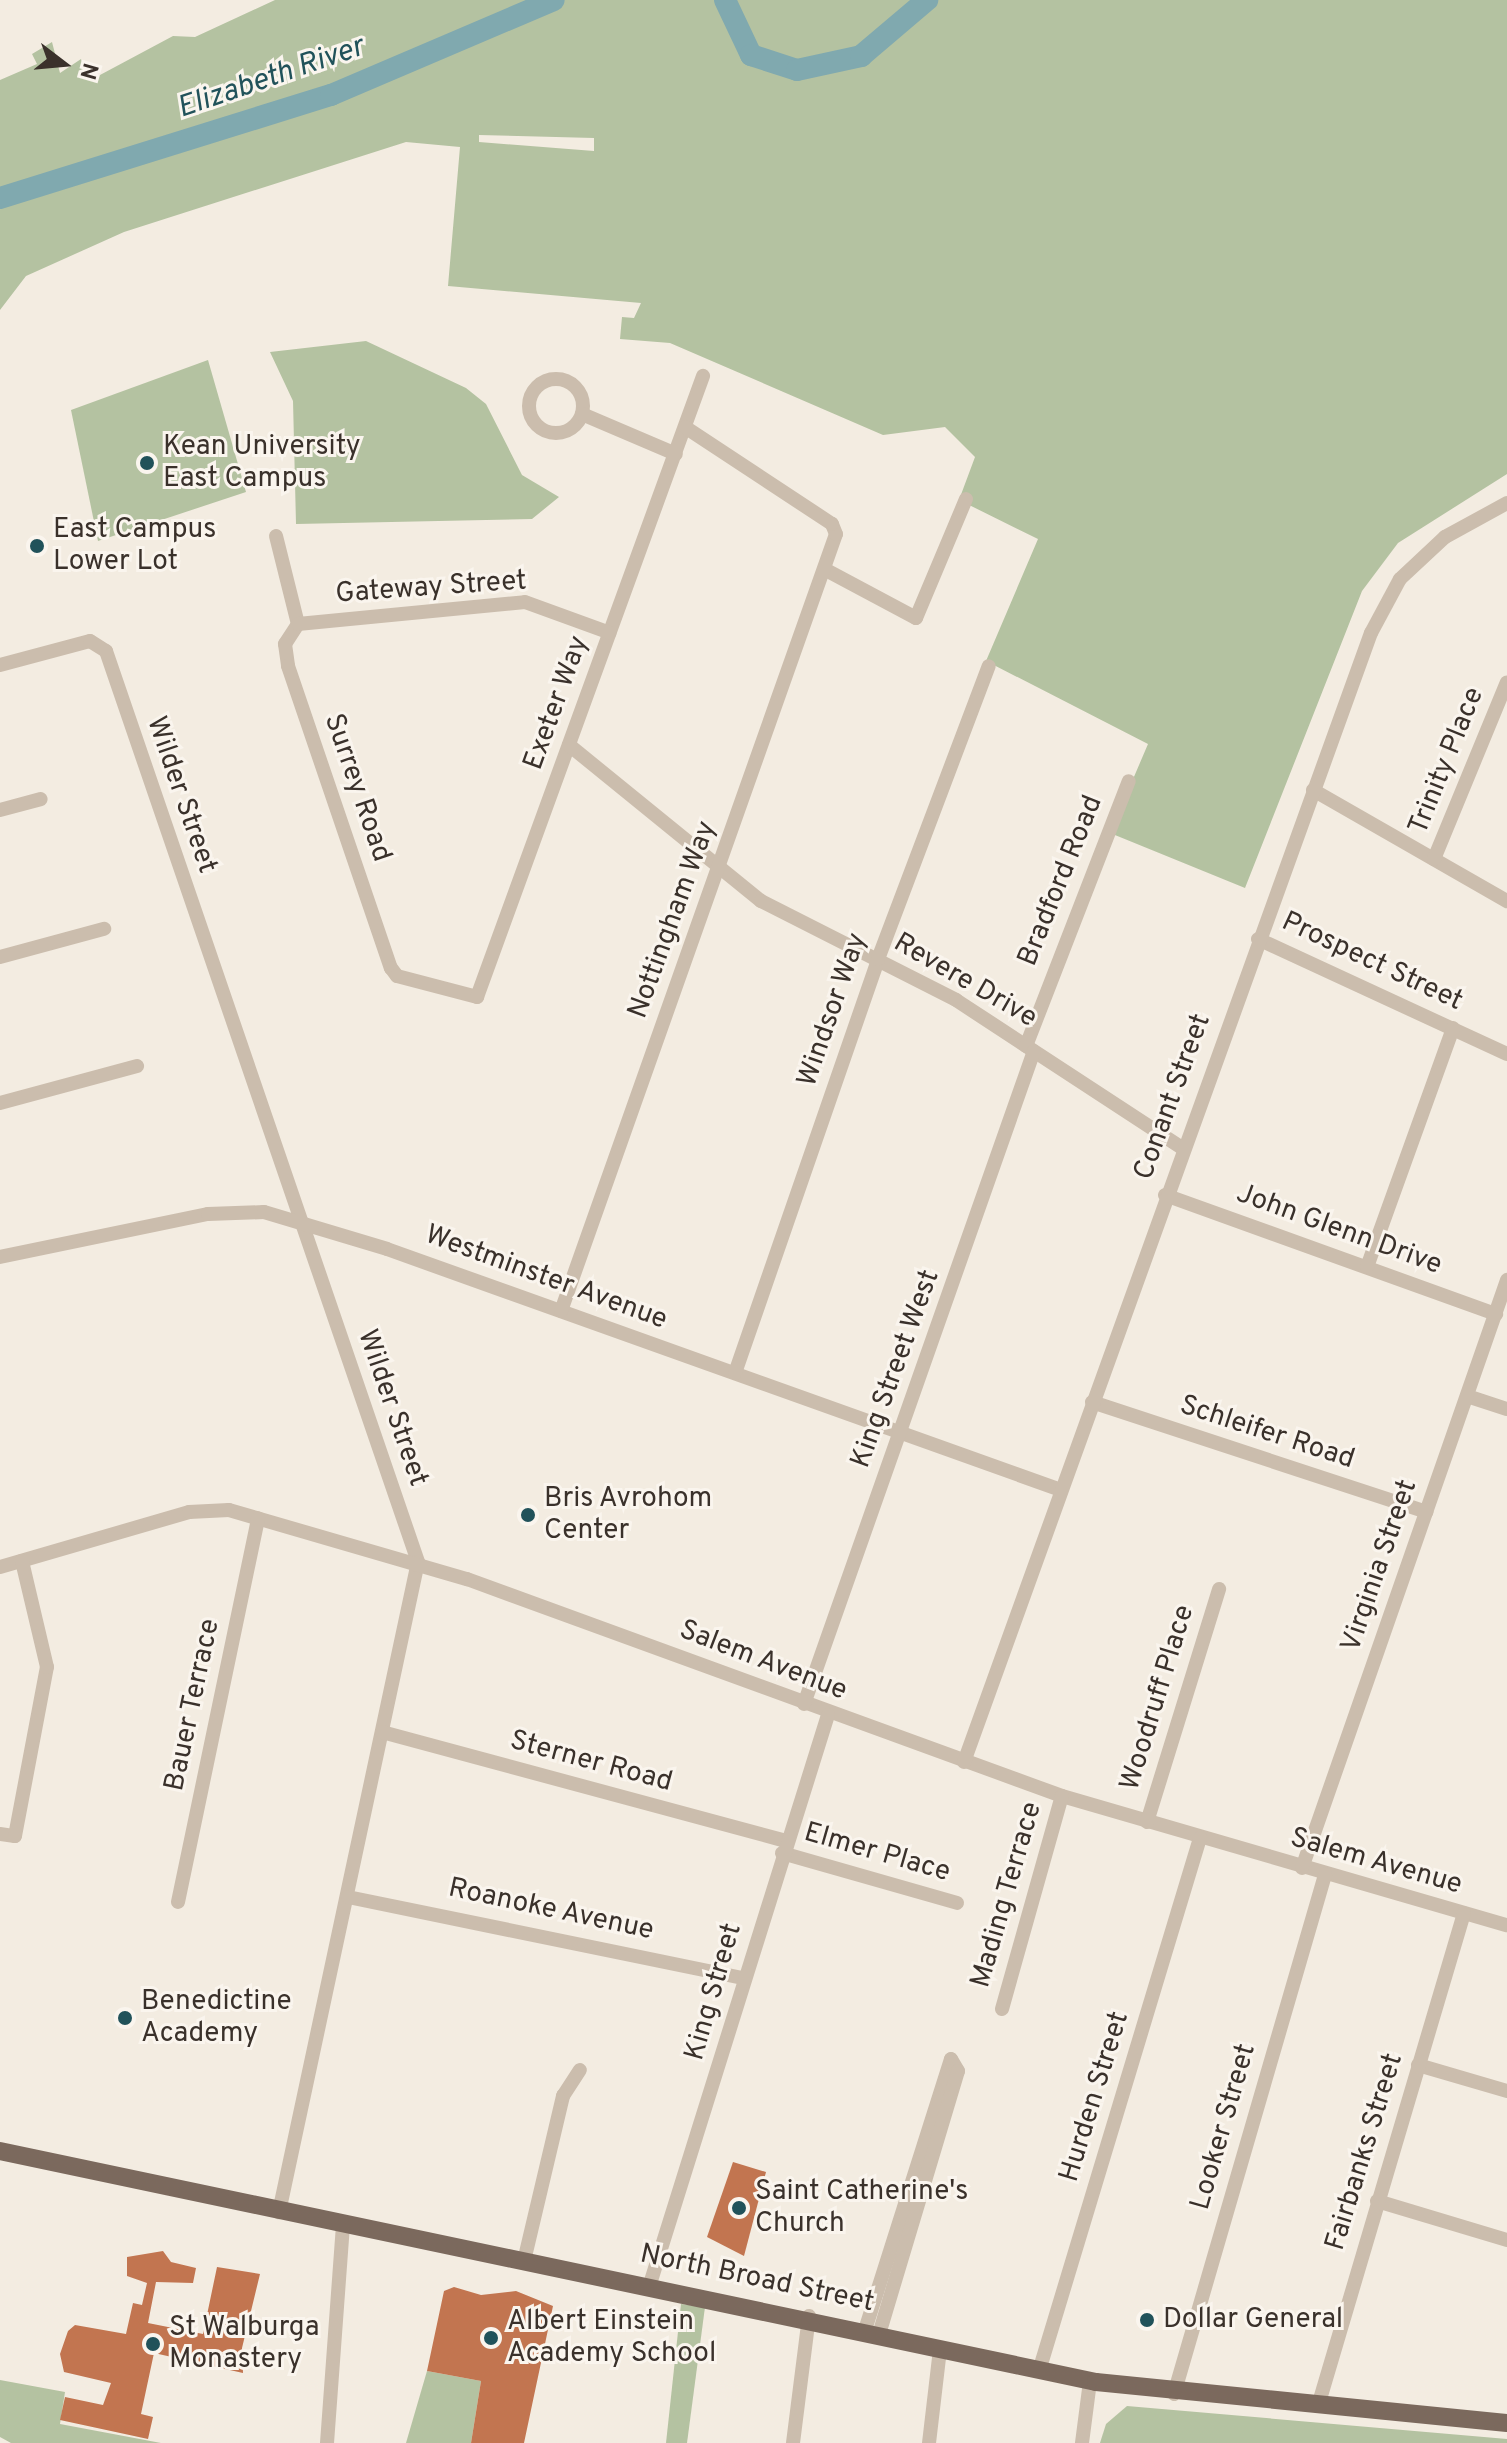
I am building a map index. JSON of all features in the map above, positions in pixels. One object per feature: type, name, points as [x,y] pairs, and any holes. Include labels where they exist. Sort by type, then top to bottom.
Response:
[{"type":"main road","name":"North Broad Street","points":[[0,2151],[279,2212],[809,2316],[940,2349],[1090,2381],[1174,2394],[1507,2423]]},
{"type":"street","name":"Exeter Way","points":[[477,997],[703,376]]},
{"type":"street","points":[[582,414],[676,454]]},
{"type":"street","name":"Nottingham Way","points":[[561,1311],[834,547],[832,524],[685,427]]},
{"type":"street","points":[[826,570],[916,618],[966,499]]},
{"type":"street","name":"Conant Street","points":[[964,1762],[1165,1195],[1371,633],[1400,579],[1445,537],[1507,503]]},
{"type":"street","points":[[276,536],[298,624]]},
{"type":"street","name":"Gateway Street","points":[[298,624],[525,602],[610,633]]},
{"type":"street","name":"Surrey Road","points":[[298,624],[285,644],[288,666],[391,968],[397,976],[477,997]]},
{"type":"street","name":"Wilder Street","points":[[0,665],[99,643],[418,1562]]},
{"type":"street","name":"Windsor Way","points":[[735,1373],[878,959],[989,666]]},
{"type":"street","name":"Trinity Place","points":[[1434,859],[1507,682]]},
{"type":"street","name":"Revere Drive","points":[[569,745],[719,870],[797,922],[878,959],[1030,1048],[1182,1148]]},
{"type":"street","name":"Bradford Road","points":[[1030,1048],[1129,781]]},
{"type":"street","points":[[1313,790],[1507,901]]},
{"type":"street","points":[[0,810],[41,799]]},
{"type":"street","points":[[0,957],[104,929]]},
{"type":"street","name":"Prospect Street","points":[[1258,939],[1507,1054]]},
{"type":"street","points":[[1367,1267],[1453,1028]]},
{"type":"street","name":"King Street West","points":[[804,1704],[1030,1048]]},
{"type":"street","points":[[0,1103],[137,1066]]},
{"type":"street","name":"John Glenn Drive","points":[[1165,1195],[1496,1314]]},
{"type":"street","name":"Westminster Avenue","points":[[0,1257],[234,1211],[300,1220],[1061,1490]]},
{"type":"street","name":"Virginia Street","points":[[1302,1868],[1507,1280]]},
{"type":"street","points":[[1467,1396],[1507,1409]]},
{"type":"street","name":"Schleifer Road","points":[[1092,1402],[1426,1512]]},
{"type":"street","name":"Salem Avenue","points":[[0,1567],[189,1512],[229,1510],[418,1562],[828,1715],[1062,1796],[1325,1875],[1507,1925]]},
{"type":"street","name":"Bauer Terrace","points":[[178,1902],[258,1518]]},
{"type":"street","points":[[8,1835],[47,1667],[22,1561]]},
{"type":"street","points":[[279,2212],[418,1562]]},
{"type":"street","name":"Woodruff Place","points":[[1147,1822],[1219,1589]]},
{"type":"street","name":"King Street","points":[[650,2284],[784,1847],[828,1715]]},
{"type":"street","name":"Sterner Road","points":[[382,1732],[784,1847]]},
{"type":"street","name":"Mading Terrace","points":[[1002,2009],[1062,1796]]},
{"type":"street","name":"Hurden Street","points":[[1039,2371],[1200,1838]]},
{"type":"street","name":"Elmer Place","points":[[784,1847],[957,1903]]},
{"type":"street","name":"Looker Street","points":[[1174,2394],[1325,1875]]},
{"type":"street","name":"Roanoke Avenue","points":[[348,1897],[744,1978]]},
{"type":"street","name":"Fairbanks Street","points":[[1318,2406],[1464,1913]]},
{"type":"street","points":[[872,2332],[951,2059],[958,2071],[928,2146]]},
{"type":"street","points":[[1418,2065],[1507,2091]]},
{"type":"street","points":[[524,2261],[563,2096],[580,2070]]},
{"type":"street","points":[[1377,2201],[1507,2240]]},
{"type":"street","points":[[327,2443],[343,2225]]},
{"type":"street","points":[[793,2443],[809,2316]]},
{"type":"street","points":[[929,2443],[940,2349]]},
{"type":"street","points":[[1082,2443],[1090,2381]]},
{"type":"green space","points":[[275,0],[1507,0],[1507,474],[1398,543],[1362,591],[1245,888],[1110,833],[1148,744],[986,661],[1038,539],[959,500],[975,457],[945,427],[883,435],[670,343],[620,339],[622,317],[634,318],[641,303],[448,286],[460,147],[406,142],[124,232],[26,276],[0,310],[0,80],[37,64],[32,54],[52,42],[60,73],[81,59],[85,74],[100,75],[173,36],[195,37]],"holes":[[[479,135],[594,138],[594,151],[479,142]]]},
{"type":"green space","points":[[366,341],[466,388],[486,404],[522,475],[559,497],[532,519],[296,524],[293,401],[270,352]]},
{"type":"green space","points":[[208,360],[246,492],[98,541],[71,410]]},
{"type":"green space","points":[[681,2304],[705,2307],[687,2443],[666,2443]]},
{"type":"green space","points":[[427,2371],[481,2381],[471,2443],[406,2443]]},
{"type":"green space","points":[[0,2380],[65,2392],[60,2424],[161,2443],[11,2443],[0,2437]]},
{"type":"green space","points":[[1127,2406],[1507,2439],[1507,2443],[1100,2443],[1106,2424]]},
{"type":"building","name":"Saint Catherine's Church","points":[[733,2162],[766,2172],[744,2256],[707,2237]]},
{"type":"building","name":"St Walburga Monastery","points":[[163,2251],[171,2262],[196,2268],[193,2283],[156,2282],[148,2323],[203,2334],[217,2267],[260,2274],[242,2348],[243,2373],[154,2353],[141,2414],[153,2417],[148,2439],[60,2420],[65,2397],[103,2405],[111,2383],[64,2372],[60,2354],[68,2331],[75,2325],[126,2334],[133,2303],[142,2305],[147,2283],[127,2276],[127,2257]]},
{"type":"building","name":"Albert Einstein Academy School","points":[[454,2287],[481,2295],[516,2291],[553,2306],[524,2443],[471,2443],[481,2381],[427,2371],[444,2291]]},
{"type":"waterway","name":"Elizabeth River","points":[[0,198],[331,95],[554,0]]},
{"type":"waterway","name":"Elizabeth River","points":[[725,0],[751,55],[797,70],[861,56],[927,0]]},
{"type":"place","name":"Kean University East Campus","points":[[147,463]]},
{"type":"place","name":"East Campus Lower Lot","points":[[37,546]]},
{"type":"place","name":"Bris Avrohom Center","points":[[528,1515]]},
{"type":"place","name":"Benedictine Academy","points":[[125,2018]]},
{"type":"place","name":"Saint Catherine's Church","points":[[739,2208]]},
{"type":"place","name":"Dollar General","points":[[1147,2320]]},
{"type":"place","name":"Albert Einstein Academy School","points":[[491,2338]]},
{"type":"place","name":"St Walburga Monastery","points":[[153,2344]]}]
